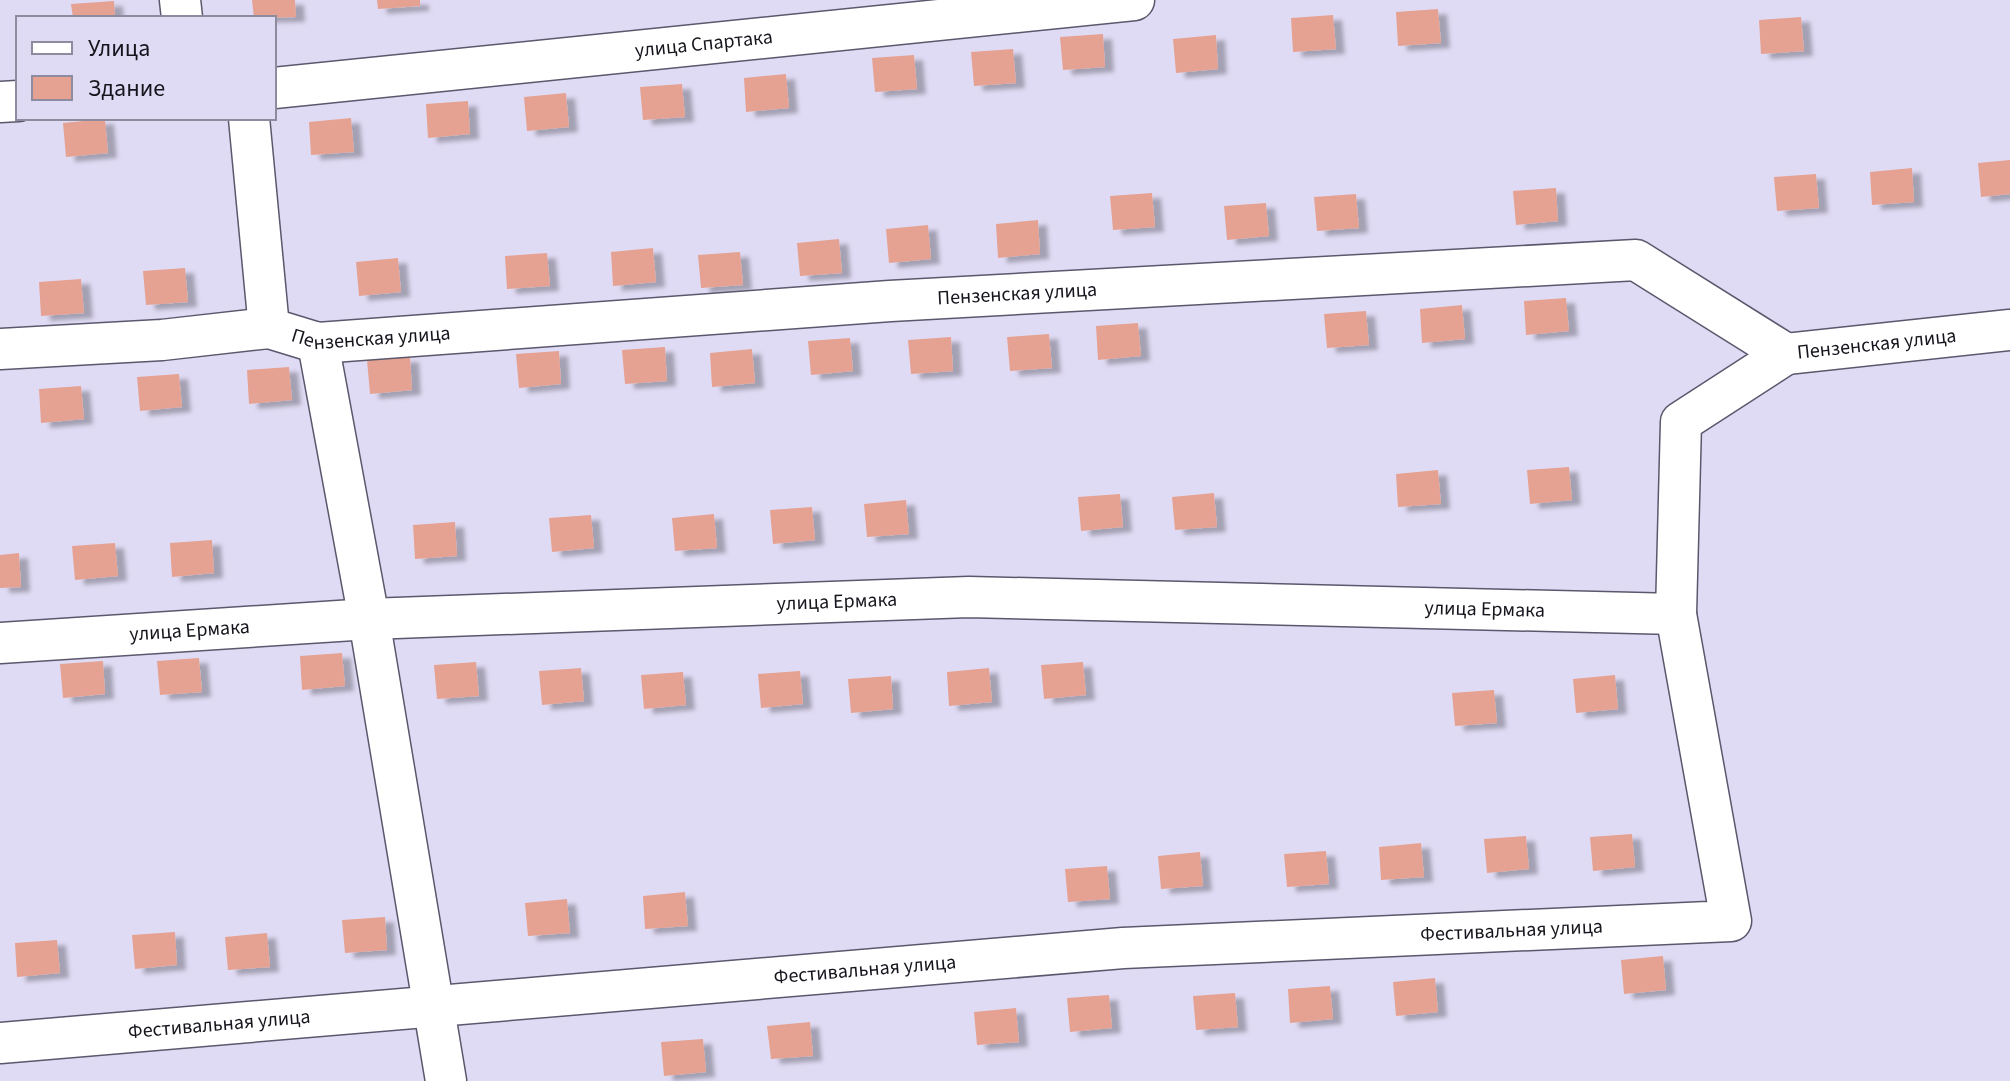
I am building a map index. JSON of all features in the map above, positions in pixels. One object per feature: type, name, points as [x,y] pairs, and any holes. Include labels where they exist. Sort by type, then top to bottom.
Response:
[{"type":"street","name":"улица Спартака","points":[[276,88],[1134,0]]},
{"type":"street","points":[[249,120],[269,328]]},
{"type":"street","name":"Пензенская улица","points":[[0,349],[162,340],[269,328],[318,343],[890,301],[1636,260],[1786,354],[2010,330]]},
{"type":"street","points":[[318,343],[369,619],[446,1081]]},
{"type":"street","points":[[1676,614],[1681,422],[1786,354]]},
{"type":"street","name":"улица Ермака","points":[[0,643],[369,619],[969,597],[1676,614]]},
{"type":"street","name":"Фестивальная улица","points":[[0,1043],[1123,948],[1731,921],[1676,614]]},
{"type":"building","points":[[252,0],[295,0],[296,17],[254,16]]},
{"type":"building","points":[[377,0],[420,0],[420,6],[378,9]]},
{"type":"building","points":[[114,1],[115,16],[73,16],[71,4]]},
{"type":"building","points":[[1438,9],[1441,43],[1398,46],[1396,12]]},
{"type":"building","points":[[1333,15],[1336,49],[1293,52],[1291,18]]},
{"type":"building","points":[[1801,17],[1804,51],[1761,54],[1759,20]]},
{"type":"building","points":[[1103,34],[1105,67],[1063,70],[1060,37]]},
{"type":"building","points":[[1216,35],[1218,69],[1176,73],[1173,39]]},
{"type":"building","points":[[1013,49],[1016,83],[974,86],[971,52]]},
{"type":"building","points":[[914,55],[917,89],[875,92],[872,58]]},
{"type":"building","points":[[786,74],[789,108],[746,112],[744,78]]},
{"type":"building","points":[[682,84],[685,117],[643,120],[640,87]]},
{"type":"building","points":[[566,93],[569,127],[527,131],[524,97]]},
{"type":"building","points":[[468,101],[470,134],[428,138],[426,104]]},
{"type":"building","points":[[351,118],[354,152],[311,155],[309,122]]},
{"type":"building","points":[[105,120],[108,153],[66,157],[63,123]]},
{"type":"building","points":[[2010,160],[2010,194],[1981,197],[1978,163]]},
{"type":"building","points":[[1912,168],[1914,202],[1872,205],[1870,172]]},
{"type":"building","points":[[1816,174],[1819,208],[1777,211],[1774,177]]},
{"type":"building","points":[[1556,188],[1558,221],[1516,225],[1513,191]]},
{"type":"building","points":[[1152,193],[1155,227],[1113,230],[1110,196]]},
{"type":"building","points":[[1356,194],[1359,228],[1317,231],[1314,197]]},
{"type":"building","points":[[1266,203],[1269,236],[1227,240],[1224,206]]},
{"type":"building","points":[[1038,220],[1040,254],[998,258],[996,224]]},
{"type":"building","points":[[928,225],[931,259],[889,263],[886,229]]},
{"type":"building","points":[[839,239],[842,273],[800,276],[797,243]]},
{"type":"building","points":[[653,248],[656,282],[613,286],[611,252]]},
{"type":"building","points":[[740,252],[743,285],[701,288],[698,255]]},
{"type":"building","points":[[547,253],[550,286],[507,289],[505,256]]},
{"type":"building","points":[[398,258],[401,292],[359,296],[356,262]]},
{"type":"building","points":[[185,268],[188,302],[146,305],[143,271]]},
{"type":"building","points":[[81,279],[84,313],[41,316],[39,282]]},
{"type":"building","points":[[1566,298],[1569,331],[1526,335],[1524,301]]},
{"type":"building","points":[[1462,305],[1465,339],[1422,343],[1420,309]]},
{"type":"building","points":[[1366,311],[1369,345],[1327,348],[1324,314]]},
{"type":"building","points":[[1138,323],[1141,356],[1098,360],[1096,326]]},
{"type":"building","points":[[1049,334],[1052,368],[1010,371],[1007,337]]},
{"type":"building","points":[[951,337],[953,371],[911,374],[908,340]]},
{"type":"building","points":[[850,338],[853,371],[811,375],[808,341]]},
{"type":"building","points":[[665,347],[667,381],[625,384],[622,350]]},
{"type":"building","points":[[752,349],[755,383],[712,387],[710,353]]},
{"type":"building","points":[[559,351],[561,384],[519,388],[516,354]]},
{"type":"building","points":[[410,357],[412,390],[370,394],[367,360]]},
{"type":"building","points":[[289,367],[292,400],[249,404],[247,370]]},
{"type":"building","points":[[179,374],[182,407],[140,411],[137,377]]},
{"type":"building","points":[[81,386],[84,419],[41,423],[39,389]]},
{"type":"building","points":[[1569,467],[1572,500],[1530,504],[1527,470]]},
{"type":"building","points":[[1438,470],[1441,504],[1398,507],[1396,474]]},
{"type":"building","points":[[1214,493],[1217,527],[1175,530],[1172,497]]},
{"type":"building","points":[[1120,494],[1123,527],[1081,531],[1078,497]]},
{"type":"building","points":[[906,500],[909,534],[867,537],[864,504]]},
{"type":"building","points":[[812,507],[815,540],[773,544],[770,510]]},
{"type":"building","points":[[714,514],[717,548],[675,551],[672,518]]},
{"type":"building","points":[[591,515],[594,548],[552,552],[549,518]]},
{"type":"building","points":[[455,522],[457,556],[415,559],[413,525]]},
{"type":"building","points":[[212,540],[214,573],[172,577],[170,543]]},
{"type":"building","points":[[115,543],[118,576],[75,580],[72,546]]},
{"type":"building","points":[[19,553],[21,587],[0,588],[0,555]]},
{"type":"building","points":[[342,653],[345,686],[302,690],[300,656]]},
{"type":"building","points":[[199,658],[202,692],[160,695],[157,661]]},
{"type":"building","points":[[103,661],[105,694],[63,698],[60,664]]},
{"type":"building","points":[[476,662],[479,696],[437,699],[434,665]]},
{"type":"building","points":[[1083,662],[1086,695],[1044,699],[1041,665]]},
{"type":"building","points":[[581,668],[584,701],[542,705],[539,671]]},
{"type":"building","points":[[989,668],[992,702],[949,706],[947,672]]},
{"type":"building","points":[[800,671],[803,704],[761,708],[758,674]]},
{"type":"building","points":[[683,672],[686,705],[644,709],[641,675]]},
{"type":"building","points":[[1615,675],[1618,709],[1576,713],[1573,679]]},
{"type":"building","points":[[891,676],[893,709],[851,713],[848,679]]},
{"type":"building","points":[[1494,690],[1497,723],[1455,726],[1452,693]]},
{"type":"building","points":[[1632,834],[1635,867],[1593,871],[1590,837]]},
{"type":"building","points":[[1526,836],[1529,869],[1487,873],[1484,839]]},
{"type":"building","points":[[1421,843],[1424,877],[1381,880],[1379,847]]},
{"type":"building","points":[[1326,851],[1329,884],[1287,887],[1284,854]]},
{"type":"building","points":[[1200,852],[1203,886],[1161,889],[1158,856]]},
{"type":"building","points":[[1107,866],[1110,899],[1068,902],[1065,869]]},
{"type":"building","points":[[685,892],[688,926],[645,929],[643,896]]},
{"type":"building","points":[[567,899],[570,933],[528,936],[525,903]]},
{"type":"building","points":[[385,917],[387,950],[345,953],[342,920]]},
{"type":"building","points":[[175,932],[177,965],[135,969],[132,935]]},
{"type":"building","points":[[267,933],[270,967],[228,970],[225,937]]},
{"type":"building","points":[[57,940],[60,973],[17,977],[15,943]]},
{"type":"building","points":[[1663,956],[1666,990],[1624,994],[1621,960]]},
{"type":"building","points":[[1435,978],[1438,1012],[1396,1016],[1393,982]]},
{"type":"building","points":[[1330,986],[1333,1019],[1290,1023],[1288,989]]},
{"type":"building","points":[[1235,993],[1238,1027],[1196,1030],[1193,996]]},
{"type":"building","points":[[1109,995],[1112,1028],[1070,1032],[1067,998]]},
{"type":"building","points":[[1016,1008],[1019,1042],[977,1045],[974,1012]]},
{"type":"building","points":[[810,1022],[813,1056],[771,1059],[767,1026]]},
{"type":"building","points":[[703,1039],[706,1072],[664,1076],[661,1042]]}]
